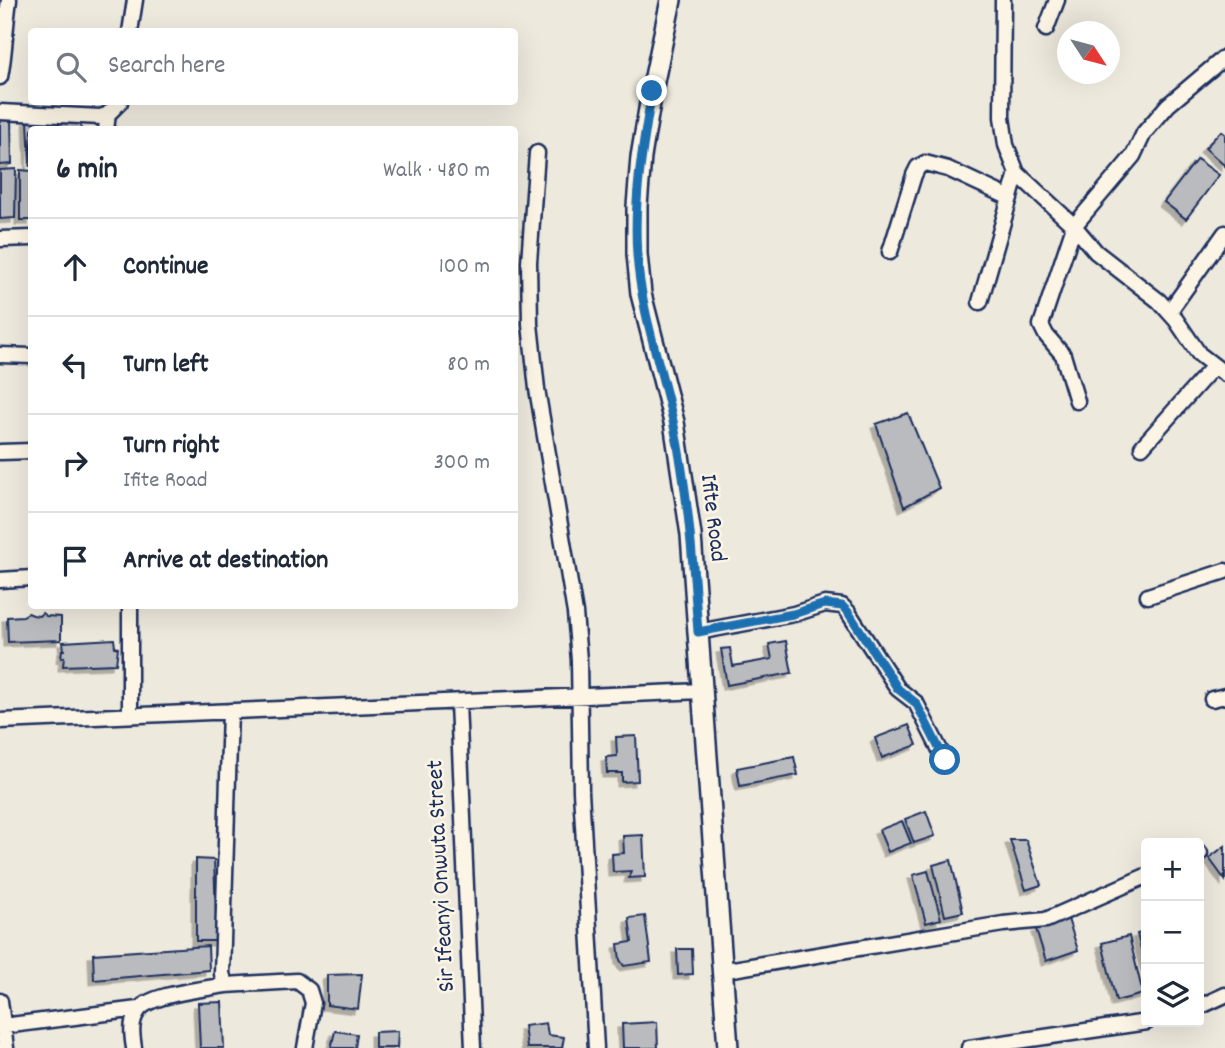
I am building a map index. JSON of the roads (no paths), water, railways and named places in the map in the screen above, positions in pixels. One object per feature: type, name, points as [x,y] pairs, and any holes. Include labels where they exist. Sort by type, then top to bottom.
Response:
[{"type":"street","points":[[0,76],[9,0]]},
{"type":"street","points":[[131,28],[135,0]]},
{"type":"street","name":"Ifite Road","points":[[671,0],[641,157],[637,254],[641,294],[674,422],[691,535],[728,1048]]},
{"type":"street","points":[[1003,0],[1002,117],[1006,145],[1017,173],[1074,226],[1096,252],[1159,301],[1199,354],[1219,370],[1142,447]]},
{"type":"street","points":[[1046,29],[1056,0]]},
{"type":"street","points":[[1077,401],[1063,355],[1041,325],[1074,226],[1133,156],[1144,134],[1168,105],[1225,57]]},
{"type":"street","points":[[0,112],[101,117],[117,105]]},
{"type":"street","points":[[106,126],[108,114]]},
{"type":"street","points":[[537,153],[529,262],[530,324],[537,389],[575,614],[581,790],[596,1048]]},
{"type":"street","points":[[890,252],[914,175],[918,167],[925,163],[948,169],[1010,198]]},
{"type":"street","points":[[980,302],[1017,173]]},
{"type":"street","points":[[1169,312],[1225,233]]},
{"type":"street","points":[[0,239],[28,238]]},
{"type":"street","points":[[0,355],[28,356]]},
{"type":"street","points":[[0,452],[28,452]]},
{"type":"street","points":[[1148,596],[1225,571]]},
{"type":"street","points":[[0,580],[28,578]]},
{"type":"street","points":[[698,632],[793,614],[825,604],[842,606],[898,689],[916,703],[945,760]]},
{"type":"street","points":[[130,715],[131,609]]},
{"type":"street","points":[[0,721],[702,691]]},
{"type":"street","name":"Sir Ifeanyi Onwuta Street","points":[[458,703],[473,1048]]},
{"type":"street","points":[[226,985],[222,974],[230,711]]},
{"type":"street","points":[[722,971],[989,926],[1046,920],[1141,878]]},
{"type":"street","points":[[4,1026],[138,1009],[153,1000],[226,985],[297,981],[309,990],[313,1003],[305,1048]]},
{"type":"street","points":[[1204,1005],[1225,995]]},
{"type":"street","points":[[0,1001],[6,1048]]},
{"type":"street","points":[[134,1048],[131,1029],[138,1009]]},
{"type":"street","points":[[969,1048],[1141,1023]]}]
